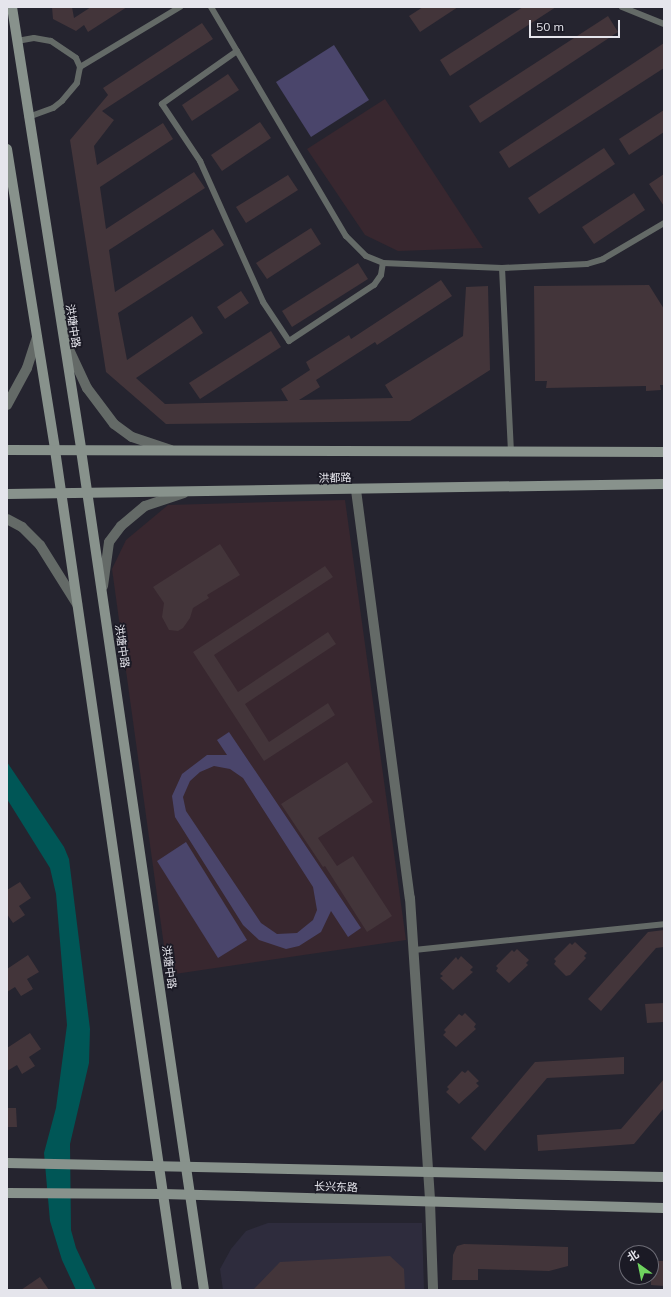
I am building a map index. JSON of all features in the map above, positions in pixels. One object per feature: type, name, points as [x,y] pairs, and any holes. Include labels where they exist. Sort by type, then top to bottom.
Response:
[{"type":"main road","name":"洪塘中路","points":[[12,7],[81,450],[204,1290]]},
{"type":"main road","points":[[7,149],[55,450],[178,1290]]},
{"type":"main road","points":[[7,450],[664,452]]},
{"type":"main road","name":"洪都路","points":[[7,494],[356,490],[664,484]]},
{"type":"main road","name":"长兴东路","points":[[7,1163],[186,1165],[664,1177]]},
{"type":"main road","name":"长兴东路","points":[[7,1193],[163,1194],[664,1208]]},
{"type":"street","points":[[7,404],[27,368],[37,338]]},
{"type":"street","points":[[63,338],[87,388],[114,424],[132,437],[173,451]]},
{"type":"street","points":[[356,490],[410,898],[430,1202],[433,1290]]},
{"type":"street","points":[[103,598],[108,547],[121,526],[145,506],[186,492]]},
{"type":"street","points":[[7,518],[22,527],[40,545],[77,604]]},
{"type":"lane","points":[[80,67],[180,7]]},
{"type":"lane","points":[[211,7],[350,243],[366,256],[383,263],[502,268],[587,264],[603,259],[664,223]]},
{"type":"lane","points":[[622,7],[653,17],[664,24]]},
{"type":"lane","points":[[17,40],[34,38],[51,41],[76,58],[80,67],[77,83],[62,101],[47,111],[28,117]]},
{"type":"lane","points":[[237,51],[162,104],[200,161],[263,302],[289,341],[374,285],[381,275],[383,263]]},
{"type":"lane","points":[[502,268],[511,451]]},
{"type":"lane","points":[[414,950],[664,924]]},
{"type":"shaded area","points":[[334,45],[369,100],[311,137],[276,82]]},
{"type":"shaded area","points":[[385,99],[483,248],[398,251],[365,235],[307,149]]},
{"type":"shaded area","points":[[345,500],[406,940],[168,975],[112,569],[126,540],[168,505]]},
{"type":"shaded area","points":[[229,732],[361,928],[348,937],[331,911],[321,932],[299,946],[286,949],[259,940],[243,925],[175,817],[172,796],[182,774],[207,755],[227,755],[217,740]],"holes":[[[214,766],[230,769],[243,778],[313,887],[317,910],[313,920],[297,933],[277,934],[261,923],[186,811],[183,797],[190,781],[200,772]]]},
{"type":"shaded area","points":[[7,762],[64,847],[69,859],[90,1029],[89,1063],[70,1144],[71,1230],[76,1248],[96,1290],[76,1290],[62,1260],[50,1221],[44,1153],[56,1108],[67,1025],[56,894],[50,868],[7,799]]},
{"type":"shaded area","points":[[186,842],[247,940],[218,958],[157,861]]},
{"type":"shaded area","points":[[268,1223],[422,1223],[424,1290],[223,1290],[220,1269],[231,1249],[246,1231]]},
{"type":"building","points":[[52,7],[72,7],[74,18],[91,7],[127,7],[88,32],[84,25],[76,31],[53,19]]},
{"type":"building","points":[[423,7],[458,7],[420,32],[409,16]]},
{"type":"building","points":[[523,7],[556,7],[450,76],[440,60]]},
{"type":"building","points":[[608,16],[618,32],[480,123],[469,106]]},
{"type":"building","points":[[202,23],[213,39],[102,111],[114,120],[94,146],[97,165],[163,123],[173,139],[100,187],[106,229],[194,172],[205,188],[109,250],[115,292],[213,229],[224,245],[118,313],[127,360],[192,316],[203,333],[136,378],[165,404],[288,401],[281,389],[310,370],[306,362],[349,335],[351,339],[441,280],[452,296],[377,345],[375,342],[316,380],[320,387],[299,400],[393,398],[385,385],[463,336],[466,287],[488,286],[490,370],[410,421],[166,424],[106,372],[70,140],[108,95],[103,88]]},
{"type":"building","points":[[664,43],[664,68],[509,168],[499,152]]},
{"type":"building","points":[[228,74],[239,90],[192,121],[182,105]]},
{"type":"building","points":[[664,110],[664,132],[629,155],[619,139]]},
{"type":"building","points":[[260,122],[271,138],[222,171],[211,155]]},
{"type":"building","points":[[604,148],[615,164],[539,214],[528,198]]},
{"type":"building","points":[[664,174],[664,206],[649,184]]},
{"type":"building","points":[[288,175],[298,190],[246,223],[236,207]]},
{"type":"building","points":[[634,193],[645,210],[594,244],[582,227]]},
{"type":"building","points":[[311,228],[321,244],[267,279],[256,263]]},
{"type":"building","points":[[358,263],[368,279],[292,327],[282,311]]},
{"type":"building","points":[[649,285],[664,309],[664,385],[660,385],[661,390],[646,391],[646,386],[546,388],[547,381],[535,381],[534,286]]},
{"type":"building","points":[[241,291],[249,303],[225,319],[217,307]]},
{"type":"building","points":[[271,331],[281,347],[200,399],[189,383]]},
{"type":"building","points":[[220,544],[240,575],[207,595],[209,598],[193,608],[190,618],[183,628],[178,631],[169,630],[162,617],[164,603],[153,587]]},
{"type":"building","points":[[325,566],[333,577],[214,655],[238,692],[328,632],[336,644],[245,704],[269,742],[328,703],[335,715],[264,761],[193,652]]},
{"type":"building","points":[[347,762],[373,802],[318,838],[337,866],[353,856],[392,916],[367,932],[325,866],[323,867],[281,804]]},
{"type":"building","points":[[20,882],[31,898],[19,906],[25,915],[13,923],[7,914],[7,890]]},
{"type":"building","points":[[664,930],[664,947],[656,948],[601,1011],[588,999],[648,932]]},
{"type":"building","points":[[575,942],[587,953],[584,956],[586,958],[570,975],[566,976],[554,964],[556,961],[554,959],[570,943],[572,945]]},
{"type":"building","points":[[517,949],[529,960],[526,963],[528,965],[509,983],[496,971],[498,968],[496,966],[512,950],[514,952]]},
{"type":"building","points":[[28,955],[39,972],[27,979],[33,989],[21,996],[15,987],[7,992],[7,969]]},
{"type":"building","points":[[461,956],[473,967],[470,970],[473,972],[453,990],[440,978],[443,976],[440,974],[456,957],[458,960]]},
{"type":"building","points":[[664,1003],[664,1022],[647,1023],[645,1004]]},
{"type":"building","points":[[465,1013],[476,1024],[474,1027],[476,1029],[456,1047],[443,1035],[446,1032],[444,1030],[459,1014],[462,1016]]},
{"type":"building","points":[[30,1033],[41,1049],[29,1057],[35,1066],[22,1074],[17,1065],[7,1071],[7,1048]]},
{"type":"building","points":[[624,1057],[624,1074],[547,1078],[485,1151],[471,1138],[535,1062]]},
{"type":"building","points":[[468,1070],[479,1081],[476,1083],[479,1086],[459,1104],[446,1092],[449,1089],[447,1087],[462,1071],[465,1073]]},
{"type":"building","points":[[664,1079],[664,1108],[634,1144],[538,1151],[537,1135],[621,1129]]},
{"type":"building","points":[[7,1108],[16,1108],[17,1127],[7,1127]]},
{"type":"building","points":[[464,1244],[568,1247],[568,1266],[549,1271],[478,1269],[478,1280],[452,1280],[453,1255],[457,1246]]},
{"type":"building","points":[[390,1256],[404,1269],[405,1290],[253,1290],[280,1262]]},
{"type":"building","points":[[659,1261],[664,1261],[664,1286],[651,1285],[659,1285]]},
{"type":"building","points":[[40,1277],[49,1290],[21,1290]]}]
